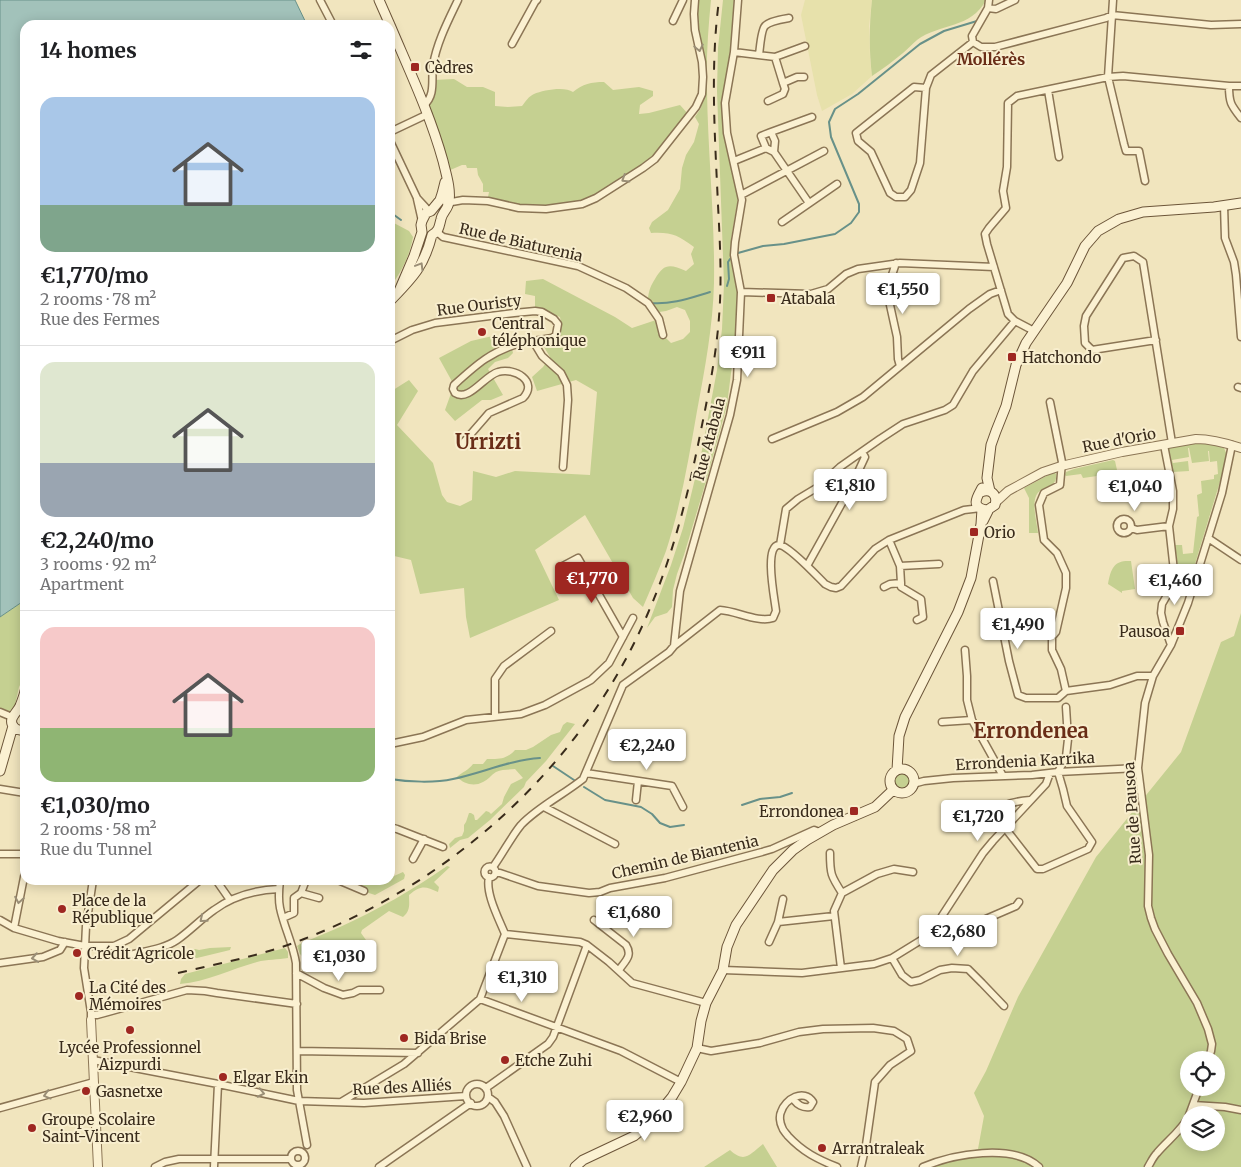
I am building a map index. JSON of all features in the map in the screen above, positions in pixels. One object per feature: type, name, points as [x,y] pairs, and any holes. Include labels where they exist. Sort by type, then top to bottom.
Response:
[{"type":"main road","points":[[379,0],[388,20]]},
{"type":"main road","points":[[395,37],[428,114],[449,188],[449,202],[420,267],[395,295]]},
{"type":"main road","points":[[399,291],[422,232],[421,225],[424,216],[432,209],[442,194],[446,172]]},
{"type":"main road","points":[[897,770],[899,736],[905,717],[958,612],[971,578],[986,500],[991,445],[1006,406],[1016,365],[1026,343],[1067,283],[1084,246],[1098,231],[1119,218],[1143,212],[1241,203]]},
{"type":"main road","points":[[432,209],[441,218]]},
{"type":"main road","points":[[422,232],[425,234],[435,234]]},
{"type":"main road","points":[[0,770],[10,739],[19,720]]},
{"type":"main road","points":[[897,770],[908,771],[912,774],[914,784],[905,793],[899,793],[894,790],[890,780],[892,774],[897,770]]},
{"type":"main road","points":[[575,1167],[582,1160],[634,1136],[653,1120],[682,1082],[697,1048],[706,1004],[723,970],[727,947],[736,926],[773,870],[794,850],[819,832],[876,807],[894,790]]},
{"type":"street","points":[[320,0],[330,20]]},
{"type":"street","points":[[424,105],[432,92],[433,65],[442,34],[458,0]]},
{"type":"street","points":[[512,44],[537,0]]},
{"type":"street","points":[[673,20],[682,0]]},
{"type":"street","points":[[417,198],[432,209],[449,202],[463,200],[488,201],[519,208],[546,209],[582,204],[596,198],[643,168],[655,159],[696,107],[702,94],[702,62],[695,30],[694,0]]},
{"type":"street","name":"Rue Atabala","points":[[674,646],[680,591],[730,415],[737,380],[741,292],[734,255],[742,195],[726,133],[725,103],[734,52],[738,0]]},
{"type":"street","points":[[972,42],[972,36],[988,8],[989,0]]},
{"type":"street","points":[[988,8],[996,9],[1015,0]]},
{"type":"street","points":[[1113,0],[1108,77],[1126,150],[1139,151],[1145,181]]},
{"type":"street","points":[[972,42],[981,46],[995,46],[1112,15],[1211,25],[1241,24]]},
{"type":"street","points":[[759,55],[763,28],[766,24],[789,18]]},
{"type":"street","points":[[926,88],[914,87],[856,133],[858,141],[870,152],[890,193],[896,197],[905,197],[911,190],[920,163],[926,88],[931,75],[972,42]]},
{"type":"street","points":[[734,52],[775,57],[805,46]]},
{"type":"street","points":[[768,101],[782,94],[785,89],[775,57]]},
{"type":"street","points":[[1034,331],[1015,321],[1008,314],[985,234],[1006,208],[1003,191],[1007,167],[1008,103],[1017,96],[1108,77],[1123,76],[1241,86]]},
{"type":"street","points":[[783,83],[797,77],[804,77]]},
{"type":"street","points":[[1229,86],[1230,104],[1241,118]]},
{"type":"street","points":[[1048,90],[1059,157]]},
{"type":"street","points":[[395,130],[428,114]]},
{"type":"street","points":[[809,203],[774,152],[766,148],[761,136],[812,117]]},
{"type":"street","points":[[771,132],[774,141],[774,152]]},
{"type":"street","points":[[734,161],[766,148]]},
{"type":"street","points":[[742,195],[824,151]]},
{"type":"street","points":[[395,152],[417,198],[422,221]]},
{"type":"street","points":[[782,222],[837,184]]},
{"type":"street","points":[[1224,205],[1225,238],[1234,262],[1236,275],[1240,336]]},
{"type":"street","name":"Rue de Biaturenia","points":[[435,234],[578,266],[626,288],[648,303],[659,319],[663,334]]},
{"type":"street","points":[[1156,340],[1092,350],[1085,343],[1084,326],[1086,316],[1124,258],[1134,256],[1143,262],[1156,340],[1174,509],[1169,526],[1174,583],[1162,604],[1161,613],[1162,622],[1171,645]]},
{"type":"street","points":[[741,292],[811,294],[828,289],[846,274],[858,269],[896,263],[994,267]]},
{"type":"street","points":[[896,263],[889,284],[888,296],[897,337],[900,366]]},
{"type":"street","points":[[772,439],[837,412],[863,397],[969,309],[990,294],[1001,290]]},
{"type":"street","name":"Rue Ouristy","points":[[395,338],[412,330],[435,323],[535,311],[542,312],[554,319],[558,324],[556,334],[552,338],[510,346],[489,356],[454,385],[455,393],[463,395],[495,373],[509,371],[519,373],[528,386],[523,398],[489,413],[463,443]]},
{"type":"street","points":[[780,545],[786,509],[818,487],[840,467],[903,424],[945,410],[953,404],[973,371],[1015,321]]},
{"type":"street","points":[[533,341],[542,356],[561,373],[567,385],[568,400],[563,467]]},
{"type":"street","points":[[1050,402],[1062,462],[1060,484],[1044,493],[1039,505],[1044,540],[1057,552],[1066,573],[1066,588],[1056,632],[1052,638],[1052,650],[1061,669],[1066,691]]},
{"type":"street","name":"Rue d'Orio","points":[[986,500],[1008,491],[1042,472],[1122,452],[1196,438],[1241,448]]},
{"type":"street","name":"Rue de Pausoa","points":[[1211,1051],[1212,1044],[1208,1029],[1197,1003],[1168,954],[1151,918],[1148,906],[1149,855],[1138,768],[1145,703],[1153,676],[1171,645],[1188,603],[1222,493],[1232,445]]},
{"type":"street","points":[[807,566],[852,485],[865,457],[862,452]]},
{"type":"street","points":[[780,545],[790,550],[825,584],[836,588],[844,584],[875,549],[889,540],[986,500]]},
{"type":"street","points":[[1131,528],[1137,530],[1169,526]]},
{"type":"street","points":[[1208,538],[1241,560]]},
{"type":"street","points":[[889,540],[900,566],[902,587],[921,599],[922,617],[917,620]]},
{"type":"street","points":[[340,1103],[404,1064],[480,999],[505,934],[488,891],[489,877],[486,876],[485,870],[488,867],[494,870],[520,827],[533,814],[583,779],[623,685],[669,652],[720,610],[766,620],[773,618],[776,611],[770,564],[772,551],[776,546],[780,545]]},
{"type":"street","points":[[561,567],[578,558],[624,637]]},
{"type":"street","points":[[900,566],[939,564]]},
{"type":"street","points":[[993,581],[1009,661],[1018,695],[1026,698],[1058,698],[1066,691],[1110,685],[1137,676],[1153,676]]},
{"type":"street","points":[[884,587],[890,584],[901,583]]},
{"type":"street","points":[[395,743],[423,736],[466,720],[521,714],[545,705],[591,680],[609,663],[633,618]]},
{"type":"street","points":[[495,716],[495,678],[504,666],[551,631]]},
{"type":"street","points":[[964,650],[968,700],[972,720],[1003,776]]},
{"type":"street","points":[[1005,828],[1037,869],[1043,869],[1088,849],[1092,842],[1067,806],[1058,772],[1066,757],[1068,739],[1066,707]]},
{"type":"street","points":[[0,712],[19,720]]},
{"type":"street","points":[[942,722],[972,720]]},
{"type":"street","name":"Errondenia Karrika","points":[[914,784],[953,778],[1138,768]]},
{"type":"street","points":[[586,773],[672,786],[683,807]]},
{"type":"street","points":[[939,927],[942,916],[983,853],[1046,784],[1050,773]]},
{"type":"street","points":[[636,800],[638,781]]},
{"type":"street","points":[[0,789],[20,792]]},
{"type":"street","points":[[982,820],[1000,806],[1030,800]]},
{"type":"street","points":[[544,807],[615,844]]},
{"type":"street","points":[[395,828],[443,847]]},
{"type":"street","name":"Chemin de Biantenia","points":[[494,870],[538,886],[589,893],[665,878],[772,850],[814,830],[819,832]]},
{"type":"street","points":[[413,859],[424,839]]},
{"type":"street","points":[[830,853],[832,877],[842,893]]},
{"type":"street","points":[[0,854],[20,854]]},
{"type":"street","points":[[841,968],[834,911],[842,893],[878,874],[894,869],[913,872]]},
{"type":"street","points":[[14,928],[22,885]]},
{"type":"street","points":[[92,885],[86,926],[84,968],[91,1018],[98,1167]]},
{"type":"street","points":[[0,920],[14,928],[65,942],[85,946],[114,946],[129,939],[194,885]]},
{"type":"street","points":[[220,885],[230,900]]},
{"type":"street","points":[[279,885],[279,902],[294,952],[297,1004],[297,1090],[307,1145],[302,1154],[304,1162],[298,1166],[291,1159]]},
{"type":"street","points":[[283,918],[294,914],[294,898],[301,893],[304,885]]},
{"type":"street","points":[[350,885],[364,891]]},
{"type":"street","points":[[114,946],[129,955],[161,947],[176,941],[213,911],[230,900],[264,890],[279,889]]},
{"type":"street","points":[[301,893],[320,898]]},
{"type":"street","points":[[768,942],[778,922],[783,899]]},
{"type":"street","points":[[723,970],[802,973],[874,964],[892,958],[939,927],[972,925],[1016,906],[1019,902]]},
{"type":"street","points":[[778,922],[834,916]]},
{"type":"street","points":[[594,920],[626,944],[629,949],[628,958],[619,970]]},
{"type":"street","points":[[505,934],[580,942],[587,945],[619,970],[632,983],[706,1004]]},
{"type":"street","points":[[0,963],[43,957],[60,950],[65,942]]},
{"type":"street","points":[[486,1088],[548,1044],[553,1037],[587,945]]},
{"type":"street","points":[[892,958],[902,975],[911,982],[920,980],[940,970],[952,968],[968,969],[1004,1006]]},
{"type":"street","points":[[296,973],[324,988],[343,995],[353,994],[359,990],[380,990]]},
{"type":"street","points":[[91,1018],[187,990],[297,1004]]},
{"type":"street","points":[[480,999],[621,1051],[682,1082]]},
{"type":"street","points":[[697,1048],[712,1051],[799,1032],[823,1029],[873,1028],[894,1031],[908,1039],[910,1051],[890,1065],[875,1082],[861,1167]]},
{"type":"street","points":[[297,1051],[418,1053]]},
{"type":"street","name":"Rue des Alliés","points":[[93,1060],[299,1102],[364,1103],[466,1096]]},
{"type":"street","points":[[0,1108],[94,1082]]},
{"type":"street","points":[[214,1167],[218,1084]]},
{"type":"street","points":[[488,1097],[479,1106],[471,1104],[466,1096],[470,1086],[475,1084],[486,1088],[488,1097],[495,1102],[504,1116],[527,1167]]},
{"type":"street","points":[[1196,1096],[1193,1105],[1241,1110]]},
{"type":"street","points":[[793,1099],[785,1102],[780,1114],[782,1129],[798,1146],[817,1160],[836,1167]]},
{"type":"street","points":[[379,1167],[471,1104]]},
{"type":"street","points":[[1148,1167],[1155,1154],[1180,1129]]},
{"type":"street","points":[[291,1159],[293,1153],[302,1154]]},
{"type":"street","points":[[927,1166],[956,1157],[983,1153],[1012,1154],[1033,1161],[1039,1167]]},
{"type":"street","points":[[155,1167],[165,1162],[179,1159],[291,1159]]},
{"type":"shaded area","points":[[805,0],[872,0],[869,26],[872,76],[852,94],[822,111],[801,15]]},
{"type":"green space","points":[[697,0],[711,0],[707,79],[713,235],[714,283],[712,315],[688,463],[666,551],[643,607],[633,598],[585,515],[535,550],[559,600],[470,638],[464,588],[420,594],[411,560],[395,556],[395,389],[409,380],[418,391],[397,425],[433,463],[442,495],[447,502],[460,506],[472,500],[473,471],[496,477],[515,471],[590,475],[597,392],[576,380],[537,391],[532,377],[550,357],[544,347],[555,338],[562,327],[560,317],[535,307],[535,296],[525,294],[526,281],[543,279],[632,328],[659,319],[663,335],[671,343],[683,339],[690,332],[690,321],[685,310],[677,307],[659,312],[648,298],[652,283],[661,270],[672,266],[686,271],[694,264],[691,254],[694,247],[674,235],[651,233],[649,228],[652,222],[668,210],[680,189],[682,168],[686,155],[694,142],[699,124],[695,117],[701,108],[703,77],[695,30]]},
{"type":"green space","points":[[723,0],[734,0],[730,54],[722,110],[724,138],[738,198],[731,239],[731,253],[738,298],[734,349],[727,405],[707,478],[677,574],[673,590],[672,607],[667,613],[655,617],[647,628],[683,528],[702,450],[717,370],[722,329],[724,284],[717,91],[718,48]]},
{"type":"green space","points":[[872,0],[986,0],[972,16],[917,40],[872,76],[870,19]]},
{"type":"green space","points":[[454,79],[467,87],[483,87],[495,92],[495,106],[522,106],[534,94],[560,89],[573,92],[587,84],[604,82],[613,90],[639,87],[653,91],[653,96],[640,105],[639,114],[680,105],[689,115],[655,159],[596,198],[546,209],[494,201],[488,197],[489,192],[483,192],[483,184],[478,175],[477,168],[467,168],[466,165],[462,165],[448,171],[428,104],[434,80]]},
{"type":"green space","points":[[395,224],[409,231],[413,237],[410,250],[395,280]]},
{"type":"green space","points":[[497,335],[510,342],[513,353],[508,358],[495,362],[488,369],[503,395],[491,400],[482,400],[455,421],[445,410],[454,385],[439,358],[471,341]]},
{"type":"green space","points":[[1193,444],[1209,444],[1224,448],[1227,455],[1188,587],[1176,583],[1178,568],[1175,545],[1182,545],[1183,554],[1193,553],[1197,517],[1199,516],[1197,495],[1202,493],[1201,481],[1214,479],[1214,475],[1218,474],[1217,461],[1210,462],[1209,451],[1209,461],[1192,463],[1189,448],[1189,457],[1172,460],[1173,463],[1188,461],[1189,471],[1173,472],[1168,449]]},
{"type":"green space","points":[[1113,460],[1117,470],[1104,472],[1106,490],[1099,489],[1097,476],[1083,478],[1081,474],[1065,475],[1066,472],[1074,469]]},
{"type":"green space","points":[[1054,472],[1056,479],[1052,485],[1042,490],[1036,496],[1035,509],[1038,533],[1029,533],[1029,498],[1024,488]]},
{"type":"green space","points":[[1131,561],[1135,589],[1122,591],[1122,593],[1108,584],[1110,574],[1117,564]]},
{"type":"green space","points":[[20,603],[20,685],[15,705],[9,712],[0,710],[0,617]]},
{"type":"green space","points":[[1241,613],[1241,1167],[923,1167],[978,1149],[984,1116],[974,1093],[986,1071],[1018,997],[1096,857],[1181,752],[1221,642],[1234,636]]},
{"type":"green space","points":[[567,722],[575,724],[546,761],[526,782],[524,787],[490,820],[468,838],[460,840],[450,848],[449,844],[455,838],[462,836],[469,813],[474,815],[475,820],[486,811],[491,814],[502,804],[511,784],[523,778],[515,769],[498,771],[480,784],[466,783],[457,777],[473,764],[483,764],[487,759],[502,758],[509,756],[515,750],[526,750],[533,747],[551,735],[560,732],[563,725]]},
{"type":"green space","points":[[902,769],[910,773],[914,781],[910,789],[902,793],[894,789],[890,781],[894,773]]},
{"type":"green space","points":[[447,866],[450,867],[434,882],[439,887],[438,892],[420,888],[413,892],[409,895],[408,909],[403,917],[389,911],[362,930],[361,933],[366,940],[356,946],[320,953],[312,948],[308,951],[309,956],[303,957],[300,954],[297,946],[300,944],[381,907]]},
{"type":"green space","points":[[403,872],[405,875],[404,879],[395,884],[395,876]]},
{"type":"green space","points":[[360,885],[393,885],[375,895],[366,892]]},
{"type":"green space","points":[[231,947],[230,950],[197,958],[176,960],[169,957],[138,959],[137,956],[163,950],[181,952],[195,949]]},
{"type":"green space","points":[[285,948],[288,952],[288,958],[261,961],[209,978],[180,984],[185,974]]},
{"type":"green space","points":[[763,1144],[777,1167],[704,1167],[730,1150],[744,1157]]},
{"type":"water","points":[[0,0],[295,0],[305,20],[20,20],[20,603],[0,617]]},
{"type":"waterway","points":[[738,253],[763,246],[835,234],[851,223],[859,212],[859,204],[831,137],[829,122],[835,109],[858,94],[920,44],[944,31],[977,21]]},
{"type":"waterway","points":[[395,216],[401,220]]},
{"type":"waterway","points":[[727,286],[729,279],[728,262],[730,259]]},
{"type":"waterway","points":[[650,303],[673,302],[710,292]]},
{"type":"waterway","points":[[395,780],[422,782],[446,780],[518,761],[540,758]]},
{"type":"waterway","points":[[553,766],[574,780]]},
{"type":"waterway","points":[[584,787],[605,800],[641,807],[652,814],[660,823],[670,827],[684,825]]},
{"type":"waterway","points":[[742,805],[760,799],[780,797],[792,793]]},
{"type":"railway","points":[[178,973],[289,945],[360,914],[413,884],[463,849],[509,810],[551,767],[589,719],[621,668],[648,613],[672,550],[694,462],[708,395],[718,333],[720,247],[714,77],[719,0]]},
{"type":"place","name":"Cèdres","points":[[415,67]]},
{"type":"place","name":"Atabala","points":[[771,298]]},
{"type":"place","name":"Central téléphonique","points":[[482,332]]},
{"type":"place","name":"Hatchondo","points":[[1012,357]]},
{"type":"place","name":"Orio","points":[[974,532]]},
{"type":"place","name":"Pausoa","points":[[1180,631]]},
{"type":"place","name":"Errondonea","points":[[854,811]]},
{"type":"place","name":"Place de la République","points":[[62,909]]},
{"type":"place","name":"Crédit Agricole","points":[[77,953]]},
{"type":"place","name":"La Cité des Mémoires","points":[[79,996]]},
{"type":"place","name":"Lycée Professionnel Aizpurdi","points":[[130,1030]]},
{"type":"place","name":"Bida Brise","points":[[404,1038]]},
{"type":"place","name":"Etche Zuhi","points":[[505,1060]]},
{"type":"place","name":"Elgar Ekin","points":[[223,1077]]},
{"type":"place","name":"Gasnetxe","points":[[86,1091]]},
{"type":"place","name":"Groupe Scolaire Saint-Vincent","points":[[32,1128]]},
{"type":"place","name":"Arrantraleak","points":[[822,1148]]},
{"type":"district","name":"Mollérès","points":[[991,59]]},
{"type":"district","name":"Urrizti","points":[[488,441]]},
{"type":"district","name":"Errondenea","points":[[1031,730]]}]
